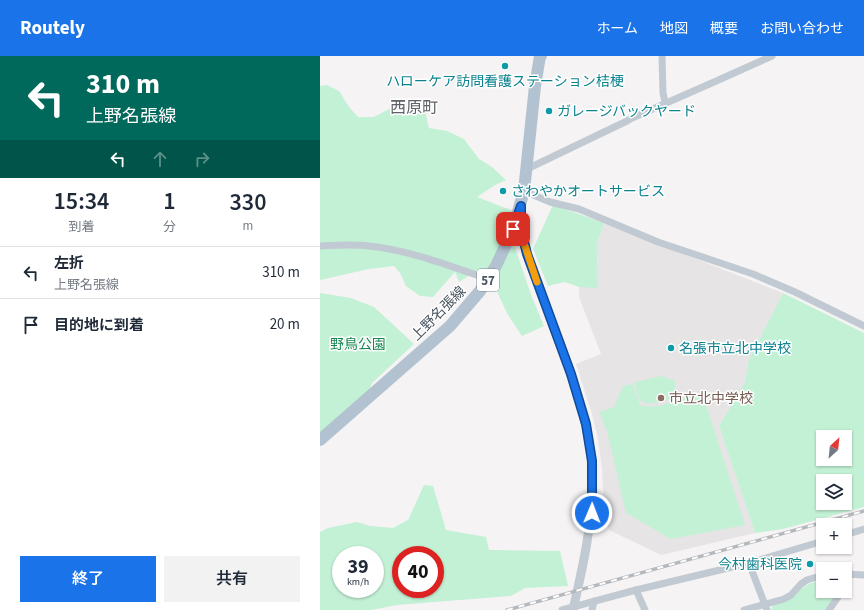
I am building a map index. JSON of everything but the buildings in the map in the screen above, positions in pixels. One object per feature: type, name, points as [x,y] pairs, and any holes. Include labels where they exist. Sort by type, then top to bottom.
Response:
[{"type":"main road","name":"上野名張線","points":[[320,440],[450,326],[471,303],[488,279],[507,245],[521,206],[527,170],[535,86],[540,56]]},
{"type":"street","points":[[662,56],[663,93],[666,102]]},
{"type":"street","points":[[527,170],[666,102],[772,56]]},
{"type":"street","points":[[524,191],[550,202],[579,210],[658,242],[753,274],[795,292],[864,326]]},
{"type":"street","points":[[521,206],[521,229],[523,243],[574,381],[589,437],[592,478],[592,513],[573,610]]},
{"type":"street","points":[[320,246],[351,244],[385,248],[456,268],[488,279]]},
{"type":"street","points":[[852,533],[864,529]]},
{"type":"street","points":[[562,610],[636,590],[749,563],[816,543]]},
{"type":"street","points":[[749,563],[766,607]]},
{"type":"street","points":[[852,574],[864,575]]},
{"type":"street","points":[[744,610],[766,607],[784,599],[801,584],[816,577]]},
{"type":"street","points":[[636,590],[645,610]]},
{"type":"street","points":[[829,610],[837,598]]},
{"type":"street","points":[[592,610],[594,602]]},
{"type":"shaded area","name":"市立北中学校","points":[[604,223],[783,293],[749,359],[745,382],[719,426],[755,533],[661,555],[609,530],[604,509],[602,468],[597,434],[576,364],[601,354],[579,297],[579,287],[598,287],[597,244]]},
{"type":"green space","points":[[327,85],[339,91],[349,107],[358,117],[374,117],[391,108],[425,111],[429,128],[447,131],[464,139],[479,159],[492,167],[506,180],[495,185],[477,197],[516,212],[487,273],[476,271],[459,282],[455,272],[433,297],[420,296],[406,286],[400,273],[394,266],[369,269],[320,280],[320,86]]},
{"type":"green space","points":[[553,205],[604,223],[597,244],[598,288],[579,287],[565,282],[548,286],[533,249]]},
{"type":"green space","points":[[511,246],[515,247],[530,292],[544,326],[522,336],[508,315],[492,281]]},
{"type":"green space","name":"野鳥公園","points":[[320,293],[351,298],[374,307],[414,344],[372,383],[369,390],[320,435]]},
{"type":"green space","points":[[783,293],[864,333],[864,507],[824,518],[816,518],[816,520],[783,529],[755,533],[719,426],[745,382],[749,359]]},
{"type":"green space","points":[[661,376],[675,381],[676,397],[656,403],[646,403],[642,401],[638,396],[635,382]]},
{"type":"green space","points":[[633,384],[640,405],[660,406],[692,393],[704,399],[745,525],[671,539],[626,513],[607,431],[599,412],[614,407],[623,386]]},
{"type":"green space","points":[[424,485],[433,486],[446,530],[486,537],[489,550],[560,551],[568,586],[525,588],[511,596],[397,605],[371,610],[320,610],[320,532],[328,528],[357,522],[370,526],[393,528],[408,520]]},
{"type":"green space","points":[[816,582],[816,598],[833,598],[825,610],[771,610],[773,605]]},
{"type":"railway","points":[[507,610],[864,511]]},
{"type":"slow traffic","points":[[521,216],[522,237],[537,282]]},
{"type":"place","name":"ハローケア訪問看護ステーション桔梗","points":[[505,66]]},
{"type":"place","name":"ガレージバックヤード","points":[[549,111]]},
{"type":"place","name":"さわやかオートサービス","points":[[503,191]]},
{"type":"place","name":"名張市立北中学校","points":[[671,348]]},
{"type":"place","name":"市立北中学校","points":[[661,398]]},
{"type":"place","name":"今村歯科医院","points":[[810,564]]},
{"type":"district","name":"西原町","points":[[414,107]]},
{"type":"route","points":[[513,229],[521,206],[522,237],[527,254],[571,374],[586,424],[592,461],[592,513]]}]
